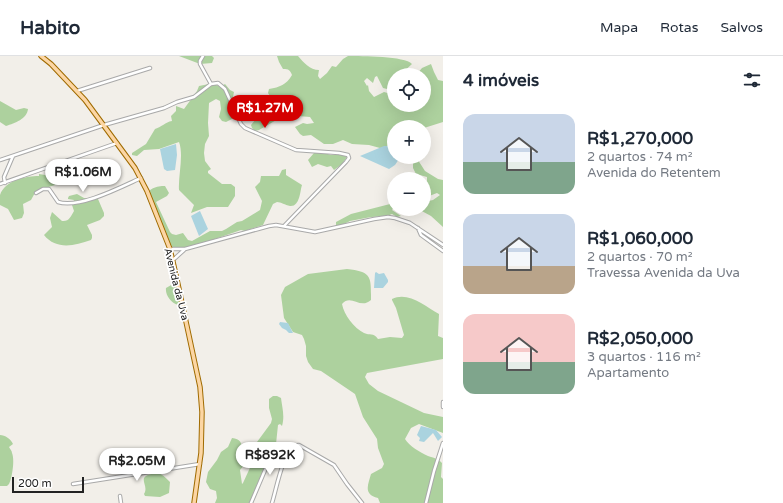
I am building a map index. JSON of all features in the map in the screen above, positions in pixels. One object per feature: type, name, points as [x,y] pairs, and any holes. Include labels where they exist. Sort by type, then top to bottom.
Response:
[{"type":"main road","name":"Avenida da Uva","points":[[42,56],[85,100],[118,143],[141,178],[170,249],[200,387],[202,431],[200,464],[194,503]]},
{"type":"street","points":[[203,56],[200,64],[211,84]]},
{"type":"street","points":[[77,91],[150,68]]},
{"type":"street","points":[[0,160],[104,124],[154,111],[194,97],[211,84],[218,84],[225,89],[240,124],[245,128],[296,150],[344,153],[348,155],[349,158],[346,162],[284,226]]},
{"type":"street","points":[[0,184],[118,143]]},
{"type":"street","points":[[5,183],[4,174],[13,156]]},
{"type":"street","points":[[36,193],[43,189],[49,189],[58,202],[70,203],[99,197],[141,178]]},
{"type":"street","points":[[170,249],[185,249],[263,227],[276,225],[315,232],[388,217],[402,220],[418,228],[443,245]]},
{"type":"street","points":[[418,228],[421,235],[443,251]]},
{"type":"street","points":[[173,260],[185,249]]},
{"type":"street","points":[[443,402],[443,407]]},
{"type":"street","points":[[426,503],[443,443]]},
{"type":"street","points":[[251,503],[274,449],[278,445],[282,445],[290,450]]},
{"type":"street","points":[[272,503],[285,462],[290,450],[296,445],[299,445],[334,465],[362,503]]},
{"type":"street","points":[[73,484],[200,464]]},
{"type":"street","points":[[120,496],[121,503]]},
{"type":"green space","points":[[179,56],[212,56],[214,58],[212,63],[200,64]]},
{"type":"green space","points":[[277,56],[298,56],[310,67],[319,70],[318,76],[320,79],[332,66],[336,67],[348,56],[383,57],[408,61],[412,64],[408,68],[387,68],[387,89],[383,88],[377,76],[375,77],[373,83],[367,78],[364,81],[367,86],[368,85],[369,91],[374,97],[384,92],[387,93],[387,112],[431,112],[431,68],[422,68],[431,64],[438,80],[443,81],[443,122],[431,126],[431,120],[387,120],[387,147],[380,148],[369,145],[352,144],[343,140],[333,144],[324,144],[311,135],[303,136],[295,127],[303,123],[314,123],[310,117],[285,115],[255,131],[251,125],[269,103],[282,104],[294,108],[298,105],[293,98],[276,99],[268,93],[269,89],[282,85],[292,75],[289,70],[283,69]]},
{"type":"green space","points":[[209,84],[222,86],[225,84],[234,92],[232,102],[234,118],[226,122],[222,121],[219,117],[221,109],[220,101],[216,99],[209,103],[209,136],[205,144],[204,153],[205,161],[211,169],[208,173],[222,184],[231,184],[235,187],[235,196],[228,207],[207,207],[191,213],[194,205],[179,190],[181,153],[179,142],[159,149],[144,150],[137,156],[132,155],[132,153],[146,144],[155,129],[167,122],[172,121],[171,116],[176,111],[176,106],[184,109],[199,86]]},
{"type":"green space","points":[[0,101],[16,110],[24,108],[28,109],[27,112],[20,120],[6,126],[0,122]]},
{"type":"green space","points":[[318,152],[347,157],[342,164],[334,170],[331,166],[327,167],[318,164],[312,167],[308,160],[314,153]]},
{"type":"green space","points":[[413,164],[420,164],[427,172],[415,172]]},
{"type":"green space","points":[[286,169],[286,175],[302,185],[296,204],[290,206],[277,202],[273,204],[263,225],[245,231],[241,230],[192,247],[172,247],[147,198],[147,195],[151,190],[159,186],[165,186],[169,193],[167,196],[156,202],[170,232],[176,235],[183,233],[188,240],[192,241],[210,231],[222,231],[260,210],[262,201],[255,187],[260,182],[261,176],[279,176],[282,170]]},
{"type":"green space","points":[[39,174],[51,176],[52,181],[58,184],[36,191],[31,200],[23,204],[24,213],[22,218],[14,220],[8,209],[0,205],[0,195],[6,186],[11,182],[22,178],[39,176]]},
{"type":"green space","points":[[431,175],[443,180],[443,227],[431,216],[431,200],[440,195],[437,193],[431,195]]},
{"type":"green space","points":[[77,194],[84,198],[98,199],[104,216],[100,220],[87,225],[92,235],[91,240],[72,245],[60,245],[54,243],[44,235],[52,227],[50,218],[52,212],[62,221],[68,220],[74,211],[72,205],[74,200],[68,198],[69,196]]},
{"type":"green space","points":[[387,205],[387,216],[350,221],[340,226],[336,226],[336,222],[351,214]]},
{"type":"green space","points":[[347,269],[366,274],[370,280],[371,300],[367,303],[359,303],[349,300],[342,304],[350,321],[364,333],[373,335],[378,339],[390,337],[402,338],[404,335],[392,300],[398,297],[416,300],[439,314],[438,336],[443,338],[443,359],[367,373],[365,377],[369,384],[378,391],[424,413],[443,417],[443,433],[419,424],[411,428],[405,439],[415,449],[437,459],[442,463],[441,477],[443,479],[443,503],[380,503],[378,498],[368,492],[371,474],[382,468],[384,464],[378,448],[377,439],[363,417],[355,394],[321,371],[313,369],[306,356],[306,346],[302,335],[293,332],[284,318],[281,295],[285,287],[308,274]]},
{"type":"green space","points":[[173,284],[178,288],[181,304],[178,305],[171,301],[166,293],[166,288]]},
{"type":"green space","points":[[273,396],[281,398],[283,422],[282,426],[280,424],[278,425],[276,444],[264,466],[260,484],[253,503],[215,503],[217,498],[216,491],[210,489],[206,482],[208,472],[221,452],[228,447],[232,438],[237,439],[240,441],[242,448],[242,463],[245,464],[240,470],[242,484],[243,483],[254,459],[257,442],[271,423],[272,419],[269,408],[269,399]]},
{"type":"green space","points":[[0,435],[11,440],[13,444],[9,447],[13,456],[13,464],[11,478],[7,486],[0,486]]},
{"type":"green space","points":[[157,455],[168,463],[158,470],[146,472],[137,471],[137,464],[143,459]]},
{"type":"green space","points":[[155,473],[162,475],[170,482],[169,493],[160,497],[145,496],[144,479],[145,477]]},
{"type":"water","points":[[176,144],[177,155],[175,170],[167,171],[164,169],[160,149]]},
{"type":"water","points":[[387,146],[387,164],[396,164],[389,169],[360,156]]},
{"type":"water","points":[[200,211],[208,229],[199,236],[191,216]]},
{"type":"water","points":[[376,272],[379,274],[384,273],[388,280],[383,288],[374,288]]},
{"type":"water","points":[[280,322],[288,323],[293,333],[289,333],[282,328],[279,324]]},
{"type":"water","points":[[421,426],[436,430],[442,437],[438,441],[433,433],[424,442],[419,441],[420,438],[417,435]]}]
